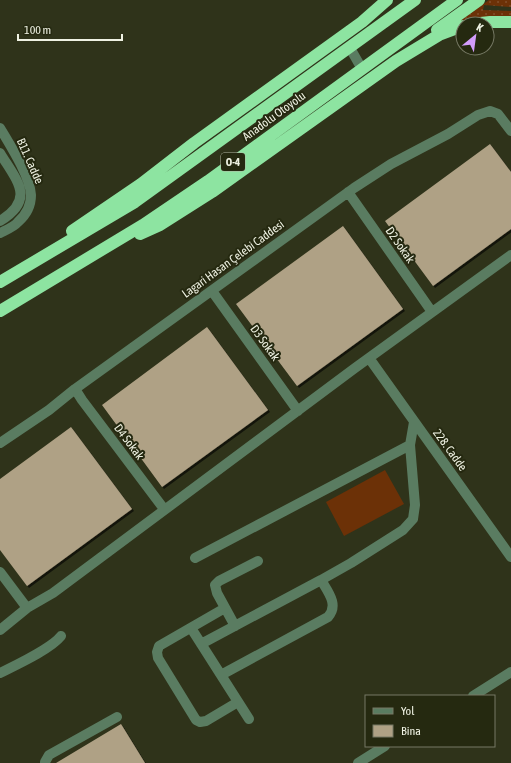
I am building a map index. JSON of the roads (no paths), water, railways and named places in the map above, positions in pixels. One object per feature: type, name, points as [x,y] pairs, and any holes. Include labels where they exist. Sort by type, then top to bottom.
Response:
[{"type":"highway","points":[[362,22],[387,0]]},
{"type":"highway","points":[[0,282],[141,184],[194,143],[394,0]]},
{"type":"highway","name":"Anadolu Otoyolu","points":[[0,282],[135,202],[415,0]]},
{"type":"highway","name":"Anadolu Otoyolu","points":[[0,310],[143,225],[208,181],[457,0]]},
{"type":"highway","points":[[92,256],[160,224],[212,192],[479,0]]},
{"type":"highway","points":[[495,22],[511,22]]},
{"type":"highway","points":[[396,61],[439,35],[455,29]]},
{"type":"street","points":[[350,48],[362,69]]},
{"type":"street","name":"Lagari Hasan Çelebi Caddesi","points":[[0,443],[49,410],[75,389],[348,192],[391,164],[448,134],[478,115],[490,110],[498,114],[511,131]]},
{"type":"street","name":"B11. Cadde","points":[[0,128],[28,180],[31,194],[25,203]]},
{"type":"street","name":"B11. Cadde","points":[[0,153],[18,182],[25,203]]},
{"type":"street","name":"D2 Sokak","points":[[348,192],[432,312]]},
{"type":"street","points":[[0,222],[25,203]]},
{"type":"street","points":[[0,234],[17,224],[25,214],[25,203]]},
{"type":"street","points":[[0,630],[27,608],[52,593],[369,358],[511,255]]},
{"type":"street","name":"D3 Sokak","points":[[212,291],[298,411]]},
{"type":"street","name":"228. Cadde","points":[[369,358],[511,557]]},
{"type":"street","name":"D4 Sokak","points":[[75,389],[164,510]]},
{"type":"street","points":[[201,644],[321,580],[403,530],[413,519],[415,505],[410,445],[414,422]]},
{"type":"street","points":[[195,558],[410,445]]},
{"type":"street","points":[[235,626],[217,594],[215,585],[219,581],[258,561]]},
{"type":"street","points":[[0,572],[27,608]]},
{"type":"street","points":[[220,675],[328,617],[333,612],[333,606],[331,598],[321,580]]},
{"type":"street","points":[[225,608],[159,646],[157,652],[158,658],[196,720],[200,722],[206,721],[238,702]]},
{"type":"street","points":[[191,628],[249,719]]},
{"type":"street","points":[[0,673],[48,647],[61,636]]},
{"type":"street","points":[[474,695],[511,672]]},
{"type":"street","points":[[45,763],[49,755],[118,716]]},
{"type":"street","points":[[358,763],[383,747]]}]
